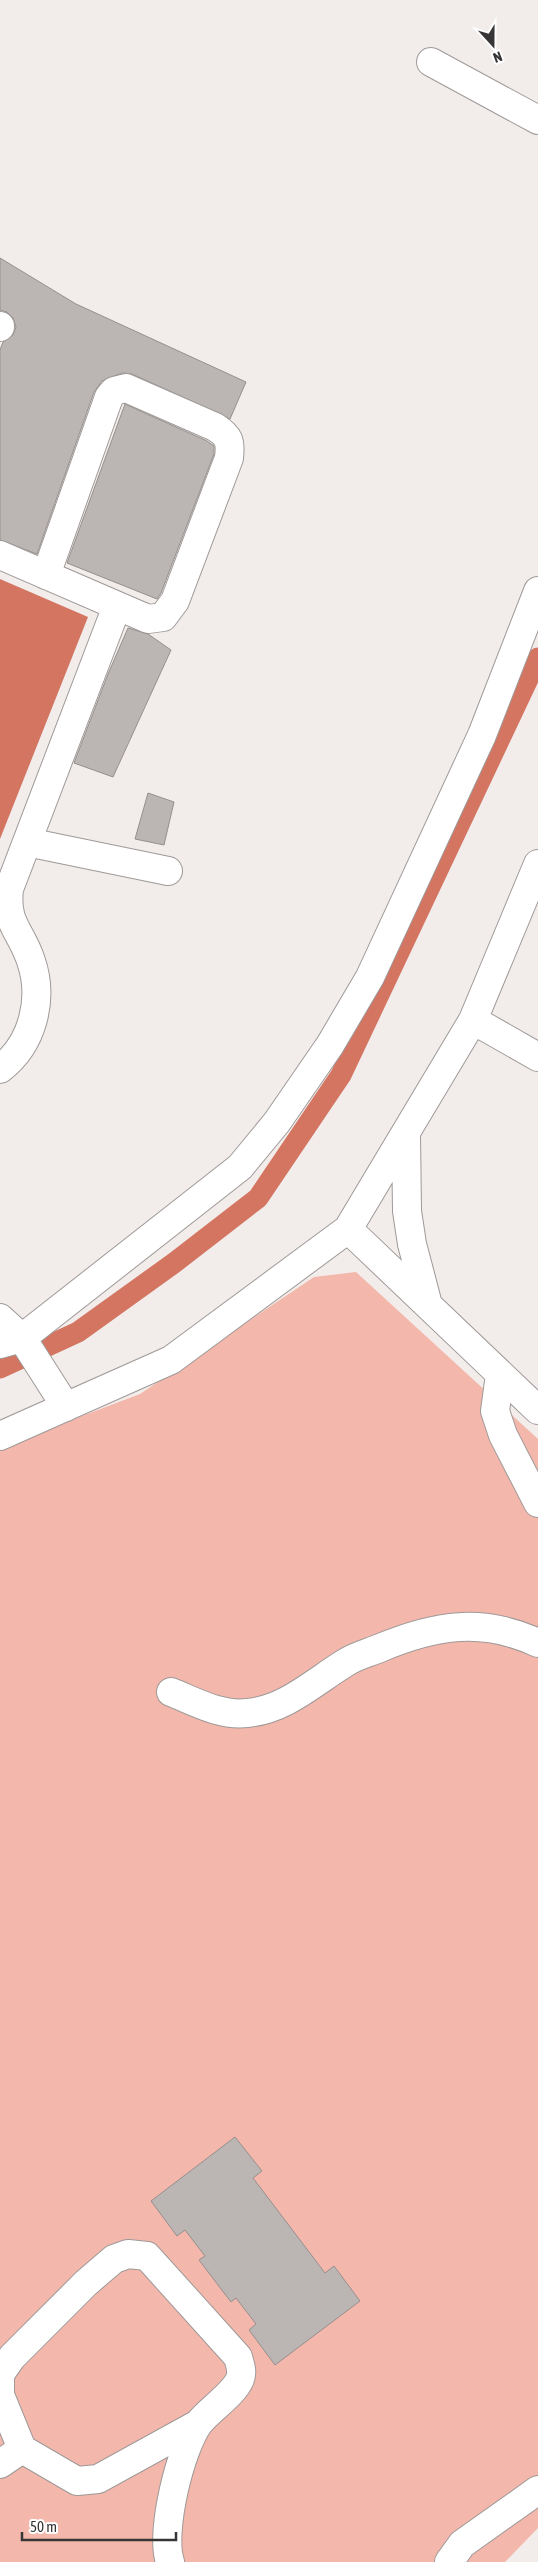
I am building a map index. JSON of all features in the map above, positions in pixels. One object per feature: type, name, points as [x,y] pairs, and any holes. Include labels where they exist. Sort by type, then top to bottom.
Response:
[{"type":"street","points":[[432,62],[538,120]]},
{"type":"street","points":[[0,555],[117,606],[148,619],[156,620],[163,617],[175,601],[229,458],[230,440],[227,434],[215,426],[126,388],[114,391],[109,397],[46,575]]},
{"type":"street","points":[[17,1344],[240,1167],[277,1122],[330,1045],[370,977],[482,735],[538,591]]},
{"type":"street","points":[[0,1069],[21,1048],[35,1010],[37,982],[23,941],[9,919],[7,906],[9,889],[117,606]]},
{"type":"street","points":[[27,842],[168,870]]},
{"type":"street","points":[[0,1436],[171,1360],[348,1229],[473,1020],[538,864]]},
{"type":"street","points":[[473,1020],[538,1058]]},
{"type":"street","points":[[406,1131],[407,1211],[412,1244],[428,1306]]},
{"type":"street","points":[[348,1229],[538,1410]]},
{"type":"street","points":[[0,1318],[17,1344],[51,1382],[66,1407]]},
{"type":"street","points":[[500,1374],[495,1411],[503,1435],[538,1503]]},
{"type":"street","points":[[171,1692],[223,1713],[248,1714],[276,1705],[309,1689],[346,1662],[415,1634],[449,1627],[485,1628],[514,1632],[538,1643]]},
{"type":"street","points":[[0,2374],[18,2351],[86,2283],[114,2259],[128,2254],[147,2256],[238,2357],[242,2370],[239,2381],[198,2424],[98,2479],[77,2481],[11,2457],[0,2395],[0,2379]]},
{"type":"street","points":[[170,2562],[166,2550],[175,2478],[198,2424]]},
{"type":"street","points":[[449,2562],[462,2544],[538,2490]]},
{"type":"shaded area","points":[[0,579],[88,617],[0,839]]},
{"type":"shaded area","points":[[356,1272],[538,1439],[538,2528],[505,2562],[0,2562],[0,1447],[140,1394],[314,1277]]},
{"type":"building","points":[[0,258],[76,304],[246,382],[230,419],[132,374],[122,373],[102,381],[94,392],[37,554],[0,540],[0,350],[3,342],[13,335],[16,327],[13,318],[7,312],[0,310]]},
{"type":"building","points":[[125,404],[207,441],[214,446],[214,454],[161,593],[157,599],[67,563]]},
{"type":"building","points":[[128,628],[148,634],[171,650],[113,777],[74,763]]},
{"type":"building","points":[[148,793],[174,802],[164,845],[135,839]]},
{"type":"building","points":[[235,2137],[262,2171],[253,2178],[325,2273],[334,2266],[360,2301],[275,2365],[249,2330],[256,2324],[236,2298],[231,2302],[199,2260],[205,2256],[185,2230],[177,2236],[151,2201]]},
{"type":"waterway","points":[[0,1368],[78,1332],[174,1263],[258,1198],[341,1075],[538,658]]}]
